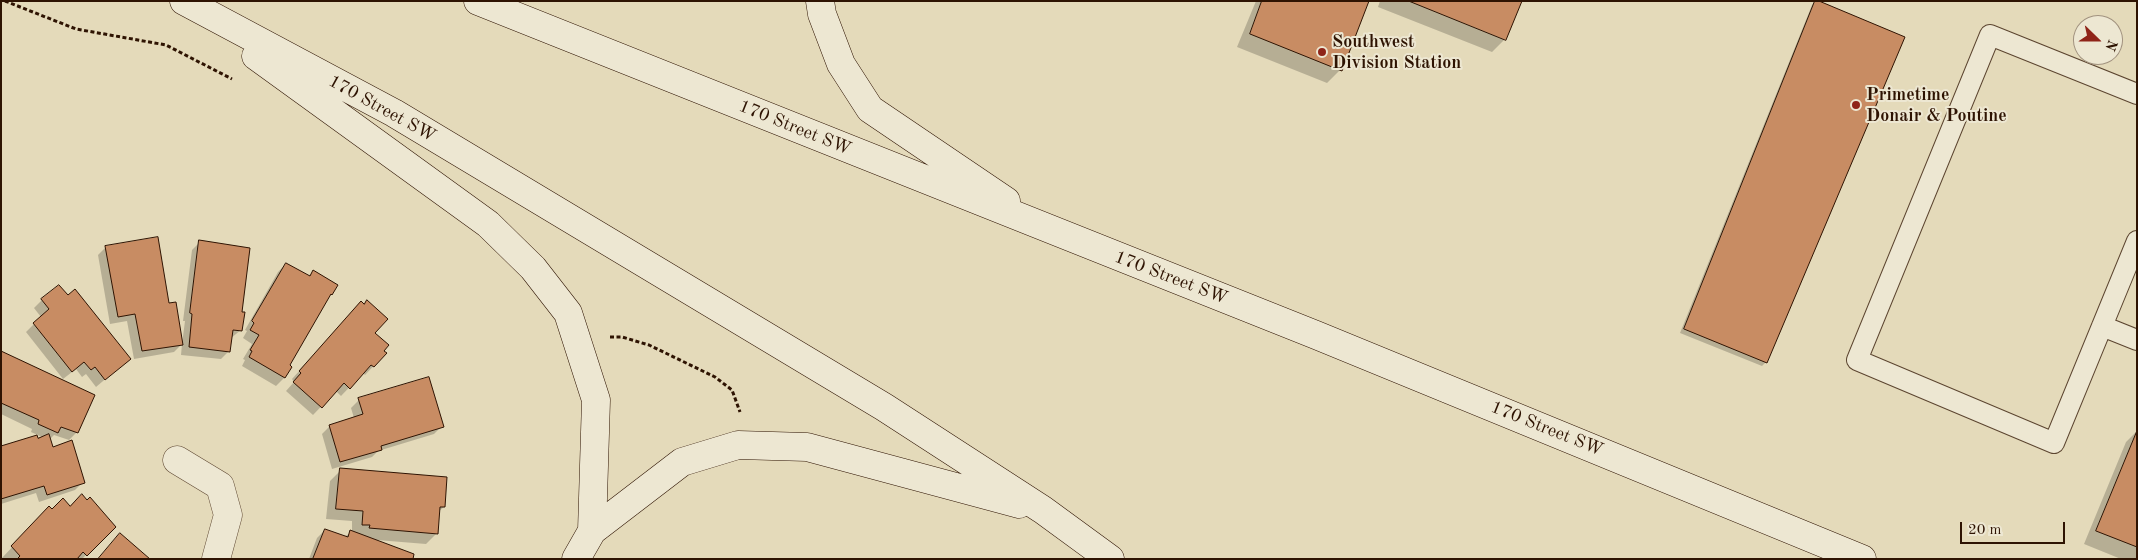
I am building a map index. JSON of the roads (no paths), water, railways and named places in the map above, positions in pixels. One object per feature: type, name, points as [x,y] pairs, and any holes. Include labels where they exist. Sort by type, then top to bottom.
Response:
[{"type":"main road","name":"170 Street SW","points":[[182,1],[402,118],[875,402],[1043,510],[1110,559]]},
{"type":"main road","points":[[182,1],[488,224],[533,268],[568,313],[596,400],[592,531]]},
{"type":"main road","name":"170 Street SW","points":[[478,1],[1316,335],[1862,559]]},
{"type":"main road","points":[[820,1],[822,14],[840,64],[870,108],[1044,228]]},
{"type":"main road","points":[[576,559],[592,531],[682,462],[738,445],[807,447],[1043,510]]},
{"type":"main road","points":[[177,460],[220,486],[228,515],[216,559]]},
{"type":"lane","points":[[2137,94],[1990,34],[1857,360],[2054,442],[2137,241]]},
{"type":"lane","points":[[2102,326],[2137,340]]},
{"type":"place","name":"Southwest Division Station","points":[[1322,52]]},
{"type":"place","name":"Primetime Donair & Poutine","points":[[1856,105]]}]
